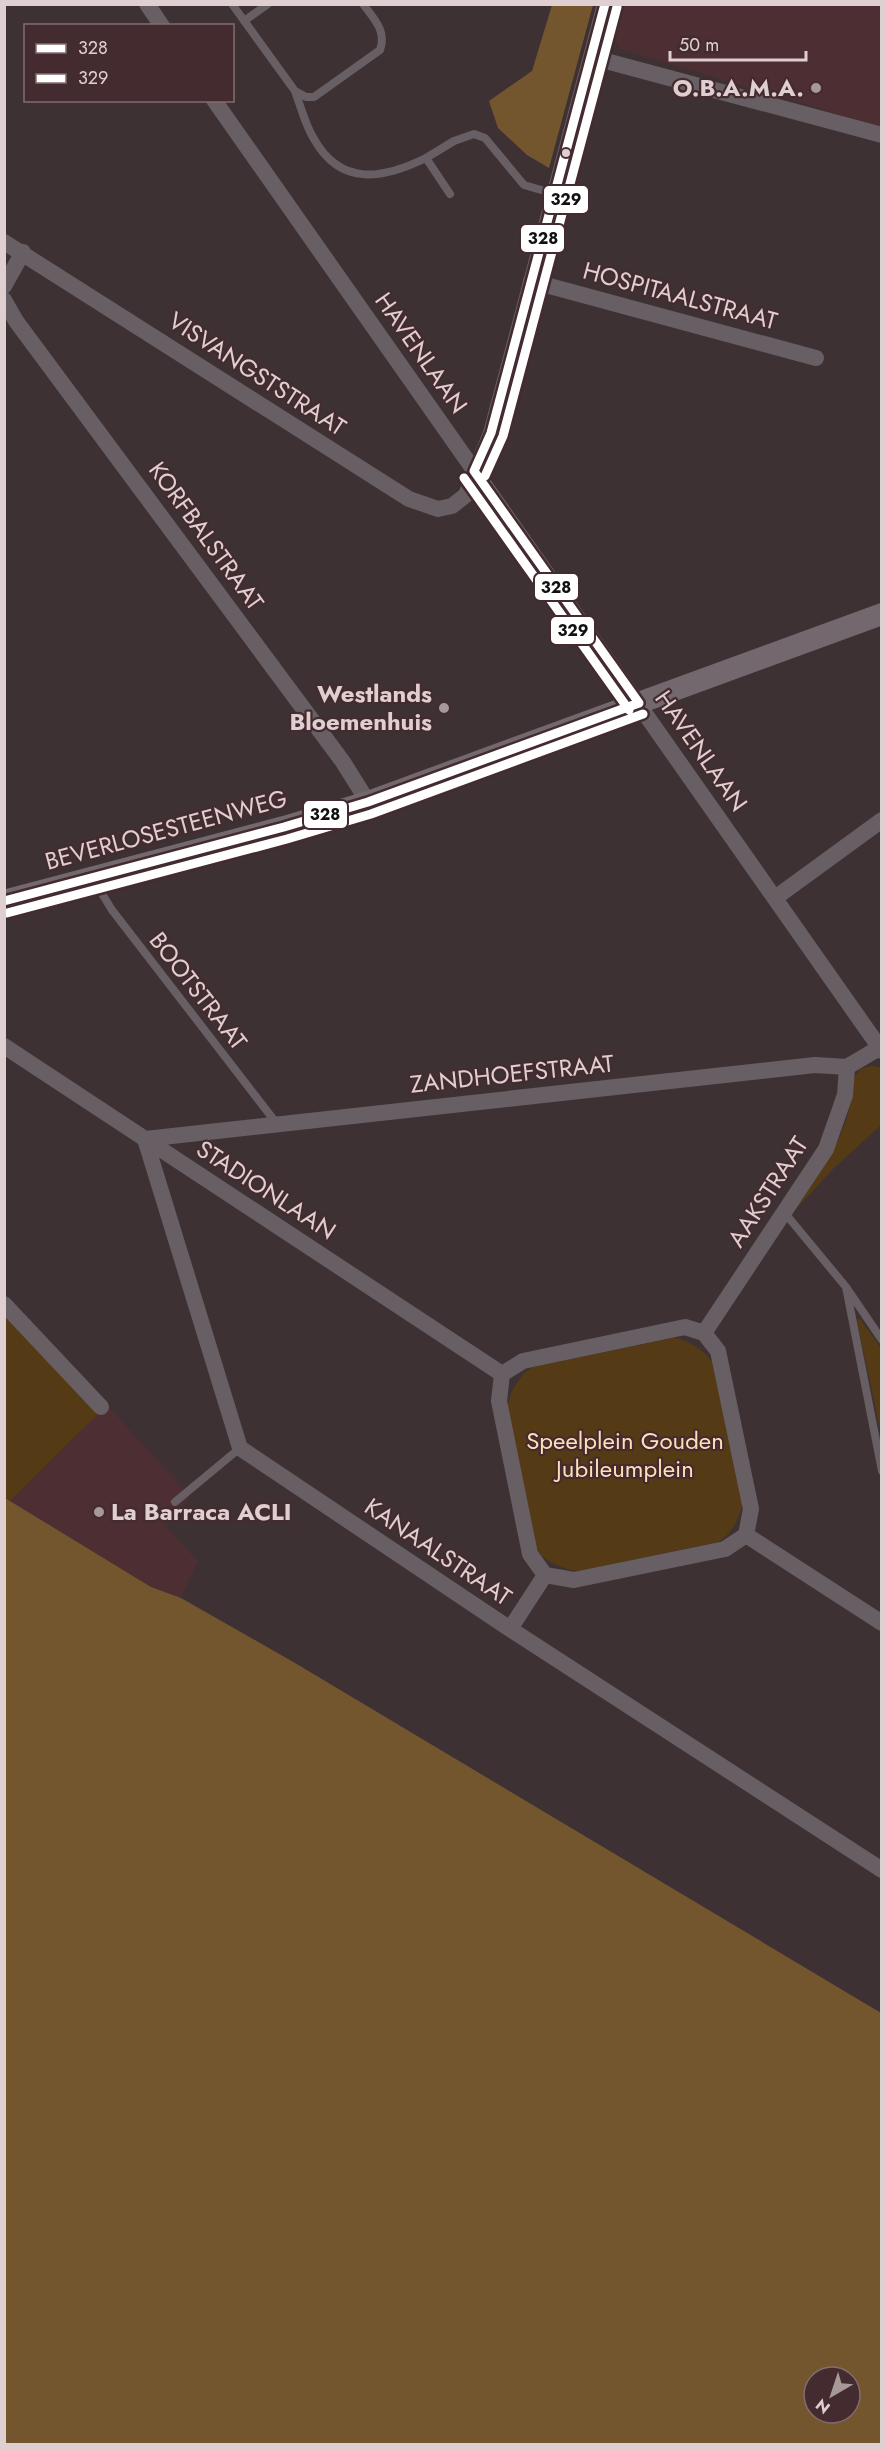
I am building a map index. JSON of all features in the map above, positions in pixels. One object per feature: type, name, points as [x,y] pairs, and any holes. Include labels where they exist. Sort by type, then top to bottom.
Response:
[{"type":"street","points":[[147,4],[161,24]]},
{"type":"street","points":[[474,471],[491,433],[605,4]]},
{"type":"street","points":[[591,57],[882,135]]},
{"type":"street","name":"HAVENLAAN","points":[[215,102],[880,1049]]},
{"type":"street","name":"VISVANGSTSTRAAT","points":[[4,242],[409,500],[438,509],[452,506],[466,495],[474,471]]},
{"type":"street","points":[[4,286],[22,252]]},
{"type":"street","name":"HOSPITAALSTRAAT","points":[[531,281],[816,358]]},
{"type":"street","name":"KORFBALSTRAAT","points":[[4,300],[16,321],[343,762],[368,802]]},
{"type":"street","name":"BEVERLOSESTEENWEG","points":[[4,901],[93,879],[368,802],[882,614]]},
{"type":"street","points":[[775,898],[882,820]]},
{"type":"street","name":"STADIONLAAN","points":[[4,1046],[502,1374]]},
{"type":"street","points":[[847,1067],[880,1049]]},
{"type":"street","name":"ZANDHOEFSTRAAT","points":[[145,1139],[815,1065],[847,1067]]},
{"type":"street","name":"AAKSTRAAT","points":[[704,1333],[826,1149],[845,1095],[847,1067]]},
{"type":"street","points":[[145,1139],[240,1448]]},
{"type":"street","points":[[4,1304],[101,1407]]},
{"type":"street","points":[[685,1327],[704,1333],[718,1351],[749,1498],[751,1509],[746,1535],[725,1549],[574,1580],[545,1575],[530,1554],[499,1401],[502,1374],[523,1361],[584,1347],[685,1327]]},
{"type":"street","name":"KANAALSTRAAT","points":[[240,1448],[510,1629],[882,1870]]},
{"type":"street","points":[[746,1535],[882,1623]]},
{"type":"street","points":[[510,1629],[545,1575]]},
{"type":"lane","points":[[232,4],[295,91],[313,139],[330,161],[340,169],[361,175],[382,174],[426,158],[454,141],[474,134],[485,138],[524,185],[555,194]]},
{"type":"lane","points":[[244,21],[268,4]]},
{"type":"lane","points":[[295,91],[306,97],[314,97],[380,50],[383,32],[363,4]]},
{"type":"lane","points":[[426,158],[450,194]]},
{"type":"lane","name":"BOOTSTRAAT","points":[[93,879],[118,919],[277,1124]]},
{"type":"lane","points":[[784,1212],[846,1287],[882,1340]]},
{"type":"lane","points":[[846,1287],[882,1471]]},
{"type":"lane","points":[[175,1502],[240,1448]]},
{"type":"shaded area","points":[[552,5],[593,5],[549,168],[527,155],[498,128],[489,101],[532,71]]},
{"type":"shaded area","name":"O.B.A.M.A.","points":[[622,5],[881,5],[881,127],[620,49],[613,38]]},
{"type":"shaded area","points":[[107,1405],[191,1496],[163,1524],[198,1561],[181,1598],[151,1587],[9,1502]]},
{"type":"shaded area","points":[[5,1498],[151,1587],[181,1598],[295,1663],[881,2013],[881,2444],[5,2444]]},
{"type":"green space","points":[[879,1067],[882,1071],[881,1125],[833,1169],[797,1208],[827,1162],[842,1131],[852,1097],[854,1077],[862,1068]]},
{"type":"green space","points":[[4,1312],[101,1411],[9,1502],[4,1498]]},
{"type":"green space","points":[[859,1318],[881,1348],[881,1433],[857,1321]]},
{"type":"green space","name":"Speelplein Gouden Jubileumplein","points":[[673,1338],[696,1346],[713,1364],[742,1504],[737,1521],[726,1536],[717,1542],[579,1571],[555,1564],[537,1549],[508,1407],[513,1390],[524,1374],[533,1367]]},
{"type":"transit line","name":"328","points":[[474,471],[491,433],[605,4]]},
{"type":"transit line","name":"329","points":[[485,476],[503,436],[617,7]]},
{"type":"transit line","name":"328","points":[[474,471],[639,703]]},
{"type":"transit line","name":"329","points":[[464,478],[629,710]]},
{"type":"transit line","name":"328","points":[[4,901],[284,827],[368,802],[639,703]]},
{"type":"transit line","name":"329","points":[[7,913],[287,839],[371,814],[643,714]]},
{"type":"place","name":"O.B.A.M.A.","points":[[816,88]]},
{"type":"place","name":"Westlands Bloemenhuis","points":[[444,708]]},
{"type":"place","name":"La Barraca ACLI","points":[[99,1512]]}]
